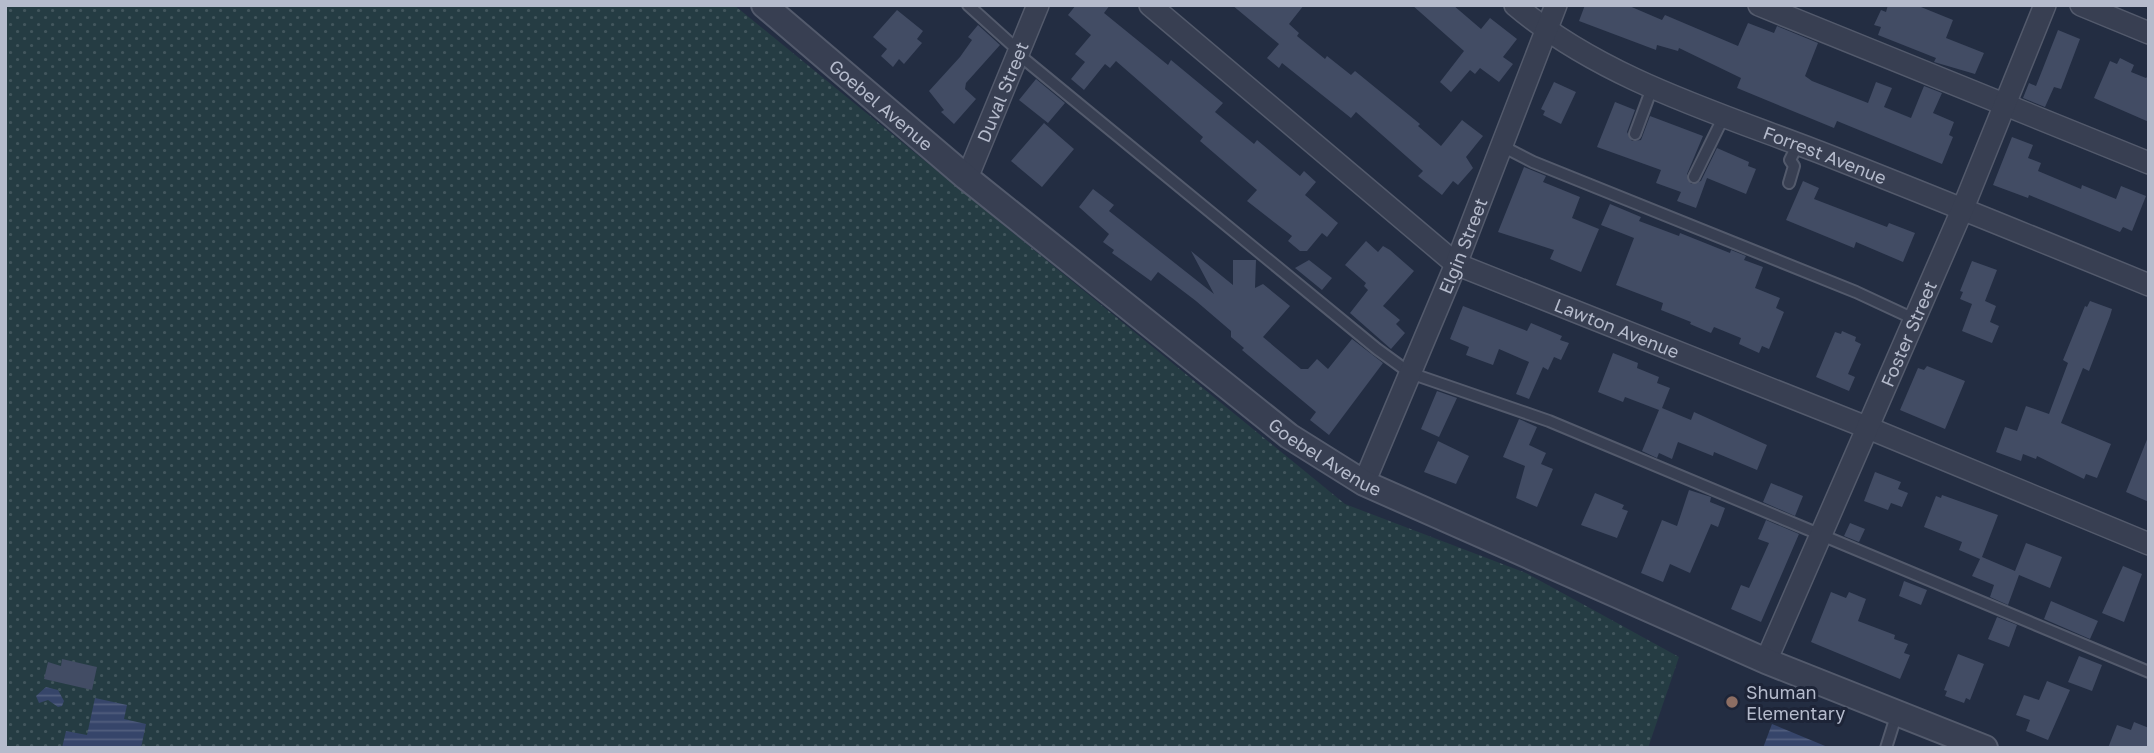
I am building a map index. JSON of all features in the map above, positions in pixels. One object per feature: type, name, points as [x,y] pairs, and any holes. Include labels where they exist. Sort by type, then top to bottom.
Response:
[{"type":"street","name":"Goebel Avenue","points":[[764,5],[967,178],[1289,436],[1363,483],[1766,661],[1986,748]]},
{"type":"street","name":"Duval Street","points":[[967,178],[1038,5]]},
{"type":"street","name":"Lawton Avenue","points":[[1150,5],[1456,264],[1866,427],[2149,544]]},
{"type":"street","name":"Forrest Avenue","points":[[1515,5],[1546,32],[1652,88],[1963,208],[2149,285]]},
{"type":"street","name":"Elgin Street","points":[[1363,483],[1456,264],[1556,5]]},
{"type":"street","points":[[1759,5],[2149,163]]},
{"type":"street","name":"Foster Street","points":[[1766,661],[1963,208],[2045,5]]},
{"type":"street","points":[[2081,5],[2149,33]]},
{"type":"lane","points":[[968,5],[1019,52],[1377,349],[1410,373],[1549,421],[2149,672]]},
{"type":"lane","points":[[1635,134],[1652,88]]},
{"type":"lane","points":[[1695,177],[1724,116]]},
{"type":"lane","points":[[1789,183],[1794,166],[1790,160],[1798,144]]},
{"type":"lane","points":[[1502,146],[1533,162],[1856,292],[1914,319]]},
{"type":"lane","points":[[1886,748],[1897,713]]},
{"type":"shaded area","points":[[5,5],[734,5],[1345,504],[1526,573],[1679,657],[1648,748],[5,748]]},
{"type":"water","points":[[46,687],[58,690],[64,701],[62,706],[58,707],[48,700],[39,703],[36,696]]},
{"type":"water","points":[[95,698],[127,705],[124,719],[146,724],[141,748],[62,748],[66,731],[87,735]]},
{"type":"water","points":[[1772,724],[1830,748],[1763,748]]},
{"type":"building","points":[[1076,5],[1110,5],[1104,13],[1168,65],[1171,60],[1223,103],[1215,112],[1254,144],[1257,140],[1300,176],[1304,171],[1316,182],[1305,195],[1338,223],[1327,237],[1322,233],[1307,251],[1300,251],[1288,241],[1292,236],[1247,201],[1257,190],[1200,141],[1203,137],[1116,61],[1110,68],[1105,64],[1084,90],[1071,79],[1085,62],[1075,54],[1091,35],[1068,15]]},
{"type":"building","points":[[1232,5],[1304,5],[1289,24],[1299,33],[1297,36],[1325,59],[1327,56],[1351,75],[1355,71],[1420,124],[1418,126],[1441,146],[1462,120],[1483,136],[1466,157],[1473,168],[1458,185],[1453,181],[1442,195],[1418,176],[1423,171],[1356,112],[1351,118],[1282,63],[1279,68],[1267,58],[1279,44]]},
{"type":"building","points":[[1412,5],[1453,5],[1481,29],[1490,18],[1517,39],[1503,57],[1513,64],[1499,82],[1480,68],[1475,74],[1470,70],[1451,92],[1440,82],[1464,51]]},
{"type":"building","points":[[1585,5],[1627,5],[1662,20],[1665,15],[1738,46],[1748,23],[1774,33],[1777,26],[1818,43],[1805,76],[1812,81],[1868,103],[1876,82],[1892,88],[1884,107],[1911,118],[1924,86],[1942,93],[1933,113],[1954,122],[1949,135],[1953,137],[1942,164],[1837,121],[1834,128],[1737,88],[1741,78],[1679,48],[1678,51],[1657,45],[1656,50],[1579,21]]},
{"type":"building","points":[[1888,5],[1916,5],[1953,20],[1946,38],[1984,53],[1975,74],[1934,62],[1936,58],[1878,35],[1881,27],[1874,25],[1881,10],[1886,12]]},
{"type":"building","points":[[897,10],[923,31],[917,39],[922,43],[904,64],[899,59],[893,67],[881,56],[887,49],[873,37]]},
{"type":"building","points":[[978,25],[1000,45],[966,83],[965,89],[976,99],[954,124],[941,112],[944,110],[929,91],[960,57],[972,40],[968,37]]},
{"type":"building","points":[[2058,30],[2080,39],[2061,89],[2054,87],[2045,107],[2023,98],[2029,83],[2036,86]]},
{"type":"building","points":[[2120,58],[2134,65],[2131,72],[2146,78],[2149,75],[2149,122],[2094,98],[2110,61],[2117,64]]},
{"type":"building","points":[[1036,79],[1065,103],[1048,123],[1019,100]]},
{"type":"building","points":[[1554,82],[1576,92],[1561,124],[1543,115],[1545,111],[1541,109]]},
{"type":"building","points":[[1615,102],[1635,110],[1627,132],[1632,141],[1641,140],[1650,116],[1703,136],[1687,174],[1691,184],[1701,181],[1717,148],[1749,162],[1748,166],[1756,169],[1746,194],[1707,178],[1696,208],[1677,201],[1681,192],[1656,183],[1661,170],[1597,147]]},
{"type":"building","points":[[1044,123],[1074,149],[1042,187],[1011,161]]},
{"type":"building","points":[[2012,137],[2033,145],[2028,158],[2041,163],[2038,171],[2081,189],[2082,185],[2116,199],[2121,186],[2146,196],[2132,231],[2123,227],[2120,232],[2029,195],[2028,198],[1993,185]]},
{"type":"building","points":[[1524,167],[1546,176],[1543,182],[1580,197],[1572,218],[1599,229],[1581,272],[1550,259],[1554,250],[1498,232]]},
{"type":"building","points":[[1803,181],[1819,188],[1814,199],[1887,227],[1889,223],[1915,233],[1903,262],[1856,242],[1854,248],[1786,220]]},
{"type":"building","points":[[1093,189],[1114,205],[1109,211],[1214,294],[1191,251],[1233,285],[1233,260],[1256,260],[1255,288],[1263,284],[1290,306],[1263,337],[1301,369],[1308,369],[1317,359],[1328,369],[1352,339],[1383,363],[1329,435],[1310,420],[1316,412],[1242,350],[1244,348],[1231,337],[1231,331],[1196,301],[1158,272],[1151,281],[1112,253],[1114,250],[1103,242],[1109,234],[1079,207]]},
{"type":"building","points":[[1610,204],[1641,217],[1639,221],[1679,236],[1680,233],[1730,253],[1731,250],[1746,256],[1744,260],[1763,267],[1755,288],[1780,298],[1776,308],[1784,312],[1769,349],[1762,346],[1759,353],[1739,344],[1741,338],[1714,327],[1711,333],[1661,310],[1663,303],[1616,285],[1634,238],[1601,225]]},
{"type":"building","points":[[1366,241],[1378,252],[1383,246],[1390,250],[1414,271],[1383,306],[1400,320],[1396,324],[1405,333],[1391,349],[1350,313],[1368,290],[1364,286],[1366,283],[1345,265]]},
{"type":"building","points":[[1309,260],[1332,278],[1322,290],[1295,268]]},
{"type":"building","points":[[1972,261],[1997,270],[1985,301],[1996,306],[1990,322],[1999,326],[1992,343],[1962,331],[1972,304],[1960,299],[1963,292],[1960,291]]},
{"type":"building","points":[[2090,301],[2112,309],[2089,371],[2083,368],[2061,423],[2111,444],[2097,478],[2086,474],[2084,479],[2037,456],[2036,459],[2023,454],[2021,461],[1996,452],[2005,427],[2017,431],[2026,406],[2049,414],[2068,363],[2063,360],[2085,306],[2087,307]]},
{"type":"building","points":[[1463,306],[1527,331],[1531,323],[1562,336],[1560,340],[1569,343],[1561,360],[1554,357],[1548,370],[1543,367],[1529,399],[1516,394],[1529,362],[1499,349],[1493,365],[1466,355],[1469,347],[1450,339]]},
{"type":"building","points":[[1842,331],[1856,337],[1855,341],[1861,344],[1848,374],[1855,377],[1849,391],[1816,377],[1835,332],[1841,334]]},
{"type":"building","points":[[1613,353],[1638,363],[1637,368],[1659,377],[1657,383],[1670,388],[1662,408],[1691,420],[1694,412],[1767,445],[1757,470],[1714,452],[1713,456],[1678,442],[1672,459],[1659,453],[1657,458],[1642,451],[1659,410],[1625,397],[1623,402],[1598,392]]},
{"type":"building","points":[[1927,366],[1965,381],[1945,429],[1900,410],[1918,368],[1924,370]]},
{"type":"building","points":[[1437,391],[1457,398],[1439,437],[1421,429]]},
{"type":"building","points":[[1519,419],[1537,427],[1529,445],[1546,453],[1541,464],[1553,469],[1537,507],[1516,498],[1525,466],[1503,457]]},
{"type":"building","points":[[2149,437],[2149,502],[2126,492]]},
{"type":"building","points":[[1438,441],[1469,456],[1456,484],[1424,472]]},
{"type":"building","points":[[1875,472],[1901,482],[1898,489],[1908,493],[1902,507],[1891,503],[1888,510],[1864,501]]},
{"type":"building","points":[[1771,483],[1803,496],[1795,516],[1763,502]]},
{"type":"building","points":[[1689,490],[1711,497],[1710,502],[1725,508],[1718,527],[1711,524],[1690,573],[1670,564],[1663,582],[1641,573],[1662,520],[1677,526]]},
{"type":"building","points":[[1595,493],[1624,505],[1622,509],[1628,511],[1617,538],[1581,525]]},
{"type":"building","points":[[1942,495],[1998,515],[1982,557],[2015,571],[2026,543],[2062,557],[2050,588],[2019,575],[2008,605],[1990,597],[1994,585],[1972,576],[1980,559],[1959,550],[1962,542],[1924,527],[1936,496],[1941,498]]},
{"type":"building","points":[[1766,520],[1799,534],[1761,622],[1731,609],[1741,585],[1749,588],[1769,543],[1758,539]]},
{"type":"building","points":[[1850,523],[1865,529],[1859,542],[1844,536]]},
{"type":"building","points":[[2123,566],[2142,574],[2124,622],[2102,613]]},
{"type":"building","points":[[1904,581],[1927,590],[1921,605],[1899,596]]},
{"type":"building","points":[[1831,592],[1846,598],[1849,592],[1866,599],[1858,621],[1895,635],[1894,639],[1908,644],[1904,653],[1910,655],[1900,679],[1811,642]]},
{"type":"building","points":[[2051,601],[2098,621],[2090,639],[2044,619]]},
{"type":"building","points":[[1997,617],[2017,625],[2009,647],[1988,639]]},
{"type":"building","points":[[1958,654],[1984,664],[1970,700],[1966,698],[1964,703],[1945,696],[1947,691],[1944,690]]},
{"type":"building","points":[[2079,656],[2102,665],[2092,691],[2068,682]]},
{"type":"building","points":[[62,659],[97,667],[92,690],[44,679],[48,662],[61,666]]},
{"type":"building","points":[[2047,681],[2070,690],[2048,740],[2026,731],[2030,720],[2016,715],[2024,695],[2039,700]]},
{"type":"building","points":[[2134,722],[2149,728],[2149,748],[2108,748],[2117,725],[2131,730]]},
{"type":"place","name":"Shuman Elementary","points":[[1732,702]]}]
